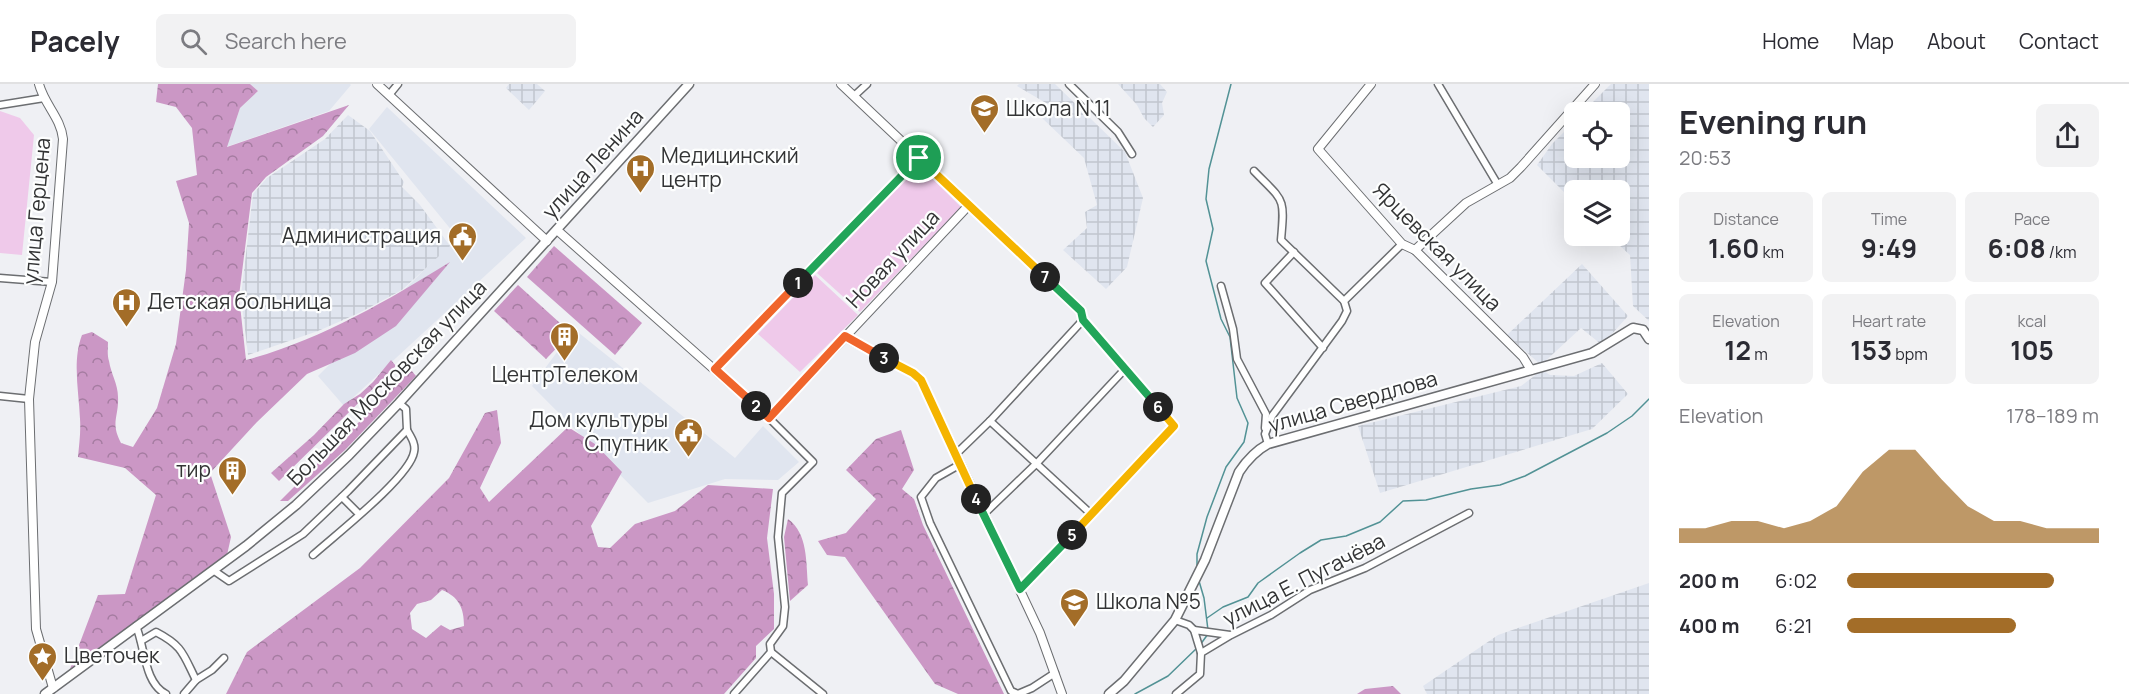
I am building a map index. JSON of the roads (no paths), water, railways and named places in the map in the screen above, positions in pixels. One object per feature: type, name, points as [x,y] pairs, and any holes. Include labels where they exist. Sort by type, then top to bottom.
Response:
[{"type":"main road","name":"улица Ленина","points":[[547,241],[689,84]]},
{"type":"main road","name":"Большая Московская улица","points":[[49,691],[213,570],[296,505],[399,403],[547,241]]},
{"type":"main road","name":"улица Свердлова","points":[[1109,694],[1124,681],[1176,620],[1205,560],[1239,472],[1257,450],[1268,444],[1600,349],[1632,328],[1638,328],[1648,335]]},
{"type":"street","name":"улица Герцена","points":[[39,84],[44,98],[58,121],[63,139],[52,282],[36,342],[29,399],[36,629],[49,691]]},
{"type":"street","points":[[377,84],[547,241]]},
{"type":"street","points":[[389,95],[398,84]]},
{"type":"street","points":[[841,84],[1081,311],[1083,320],[1174,426],[1020,589]]},
{"type":"street","points":[[854,96],[867,84]]},
{"type":"street","points":[[1069,84],[1118,132],[1132,154]]},
{"type":"street","name":"Ярцевская улица","points":[[1371,84],[1318,149],[1402,244],[1415,250],[1523,357],[1531,370]]},
{"type":"street","points":[[1438,84],[1498,185]]},
{"type":"street","points":[[1415,250],[1466,203],[1498,185],[1521,167],[1595,84]]},
{"type":"street","points":[[0,105],[44,98]]},
{"type":"street","points":[[715,369],[919,158]]},
{"type":"street","points":[[1254,171],[1281,199],[1284,209],[1281,240],[1344,301],[1347,311],[1323,348],[1272,416],[1265,434]]},
{"type":"street","name":"Новая улица","points":[[769,418],[969,204]]},
{"type":"street","points":[[557,230],[715,369],[813,462],[783,493],[778,537],[785,607],[783,626],[770,644],[771,652],[823,694]]},
{"type":"street","points":[[1344,301],[1402,244]]},
{"type":"street","points":[[1294,252],[1265,283],[1323,348]]},
{"type":"street","points":[[0,278],[52,282]]},
{"type":"street","points":[[1221,286],[1233,329],[1237,359],[1266,414],[1265,434],[1268,444]]},
{"type":"street","points":[[955,455],[990,421],[1083,320]]},
{"type":"street","points":[[845,336],[913,373],[921,380],[1040,633],[1062,694]]},
{"type":"street","points":[[984,514],[1037,463],[1125,369]]},
{"type":"street","points":[[0,396],[29,399]]},
{"type":"street","points":[[313,555],[398,479],[414,454],[414,444],[407,430],[406,409],[399,403]]},
{"type":"street","points":[[990,421],[1091,514]]},
{"type":"street","points":[[213,570],[229,580],[303,534],[407,430]]},
{"type":"street","points":[[959,465],[936,478],[921,497],[930,523],[1011,691],[1018,694],[1055,673]]},
{"type":"street","points":[[342,497],[359,514]]},
{"type":"street","name":"улица Е. Пугачёва","points":[[1201,653],[1310,591],[1365,568],[1469,513]]},
{"type":"street","points":[[1176,620],[1189,625],[1194,630],[1201,653],[1200,674],[1176,694]]},
{"type":"street","points":[[136,626],[152,680],[157,689],[166,694]]},
{"type":"street","points":[[1194,630],[1231,635]]},
{"type":"street","points":[[141,641],[156,632],[173,641],[179,646],[196,680]]},
{"type":"street","points":[[734,694],[771,652]]},
{"type":"street","points":[[183,694],[196,680],[224,658]]},
{"type":"street","points":[[1187,685],[1192,694]]},
{"type":"waterway","points":[[1197,568],[1197,554],[1207,517],[1226,467],[1244,442],[1248,423],[1237,398],[1230,337],[1221,319],[1206,261],[1213,229],[1206,199],[1209,169],[1231,84]]},
{"type":"waterway","points":[[1207,618],[1223,607],[1248,597],[1258,583],[1321,540],[1346,536],[1380,522],[1403,501],[1426,500],[1471,489],[1500,485],[1525,476],[1607,433],[1632,416],[1649,399]]},
{"type":"waterway","points":[[1199,581],[1204,598],[1208,630]]},
{"type":"waterway","points":[[1200,645],[1208,634]]},
{"type":"waterway","points":[[1135,694],[1168,676],[1197,648]]},
{"type":"place","name":"Школа N 11","points":[[985,134]]},
{"type":"place","name":"Медицинский центр","points":[[640,194]]},
{"type":"place","name":"Администрация","points":[[462,262]]},
{"type":"place","name":"Детская больница","points":[[126,328]]},
{"type":"place","name":"ЦентрТелеком","points":[[565,362]]},
{"type":"place","name":"Дом культуры Спутник","points":[[689,458]]},
{"type":"place","name":"тир","points":[[232,496]]},
{"type":"place","name":"Школа №5","points":[[1075,628]]},
{"type":"place","name":"Цветочек","points":[[43,682]]}]
